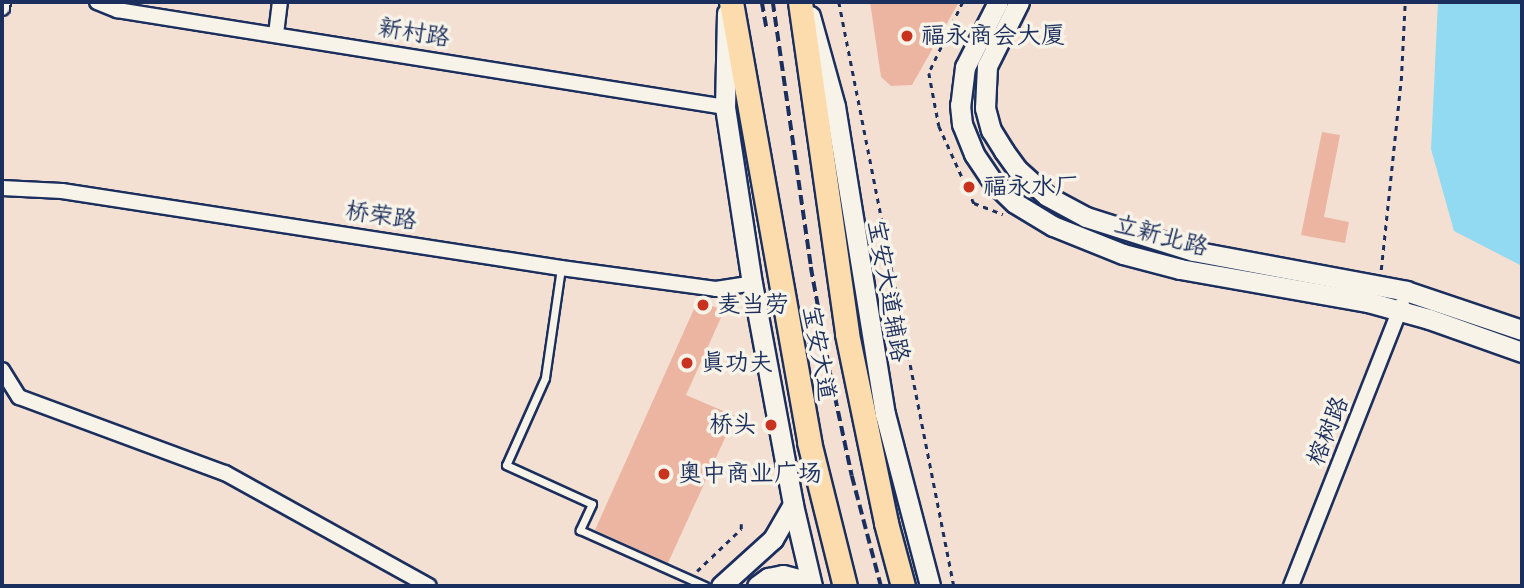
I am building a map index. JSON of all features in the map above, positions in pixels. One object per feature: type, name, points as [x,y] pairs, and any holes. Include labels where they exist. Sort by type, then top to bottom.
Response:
[{"type":"main road","points":[[729,2],[725,107],[752,283],[810,586]]},
{"type":"main road","name":"宝安大道","points":[[729,2],[809,442],[845,586]]},
{"type":"main road","name":"宝安大道","points":[[803,2],[847,334],[886,523],[904,586]]},
{"type":"main road","name":"宝安大道辅路","points":[[803,2],[835,106],[885,414],[930,586]]},
{"type":"main road","name":"立新北路","points":[[998,2],[965,67],[960,105],[962,124],[974,154],[1008,198],[1053,226],[1123,254],[1180,269],[1400,310],[1522,352]]},
{"type":"main road","name":"立新北路","points":[[1019,2],[987,66],[985,108],[991,130],[1003,152],[1017,169],[1047,196],[1086,217],[1193,251],[1406,291],[1522,330]]},
{"type":"main road","points":[[721,586],[773,540],[793,505]]},
{"type":"main road","points":[[757,586],[768,578],[783,575],[799,579],[810,586]]},
{"type":"street","points":[[2,8],[3,2]]},
{"type":"street","name":"新村路","points":[[97,2],[117,10],[725,107]]},
{"type":"street","points":[[276,34],[280,2]]},
{"type":"street","name":"桥荣路","points":[[2,188],[76,193],[561,268],[716,289],[752,283]]},
{"type":"street","name":"榕树路","points":[[1291,586],[1406,291]]},
{"type":"street","points":[[2,370],[19,397],[225,474],[429,586]]},
{"type":"lane","points":[[561,268],[545,379],[506,465],[592,504],[580,530],[705,586]]},
{"type":"path","points":[[839,2],[954,586]]},
{"type":"path","points":[[1386,277],[1380,269],[1401,81],[1405,2]]},
{"type":"path","points":[[799,344],[835,336]]},
{"type":"path","points":[[690,579],[741,529],[741,524]]},
{"type":"water","points":[[1438,2],[1522,2],[1522,266],[1454,231],[1431,149]]},
{"type":"building","name":"福永商会大厦","points":[[870,2],[959,2],[912,85],[891,86],[881,77]]},
{"type":"building","points":[[1322,132],[1340,135],[1324,217],[1349,222],[1345,243],[1301,235]]},
{"type":"building","name":"奥中商业广场","points":[[698,300],[724,311],[686,395],[735,416],[668,563],[595,530]]},
{"type":"railway","points":[[762,2],[767,29]]},
{"type":"railway","points":[[773,2],[811,267],[832,382],[852,476],[881,586]]},
{"type":"place","name":"福永商会大厦","points":[[907,36]]},
{"type":"place","name":"福永水厂","points":[[969,187]]},
{"type":"place","name":"麦当劳","points":[[703,305]]},
{"type":"place","name":"真功夫","points":[[687,363]]},
{"type":"place","name":"桥头","points":[[771,425]]},
{"type":"place","name":"奥中商业广场","points":[[664,474]]}]
